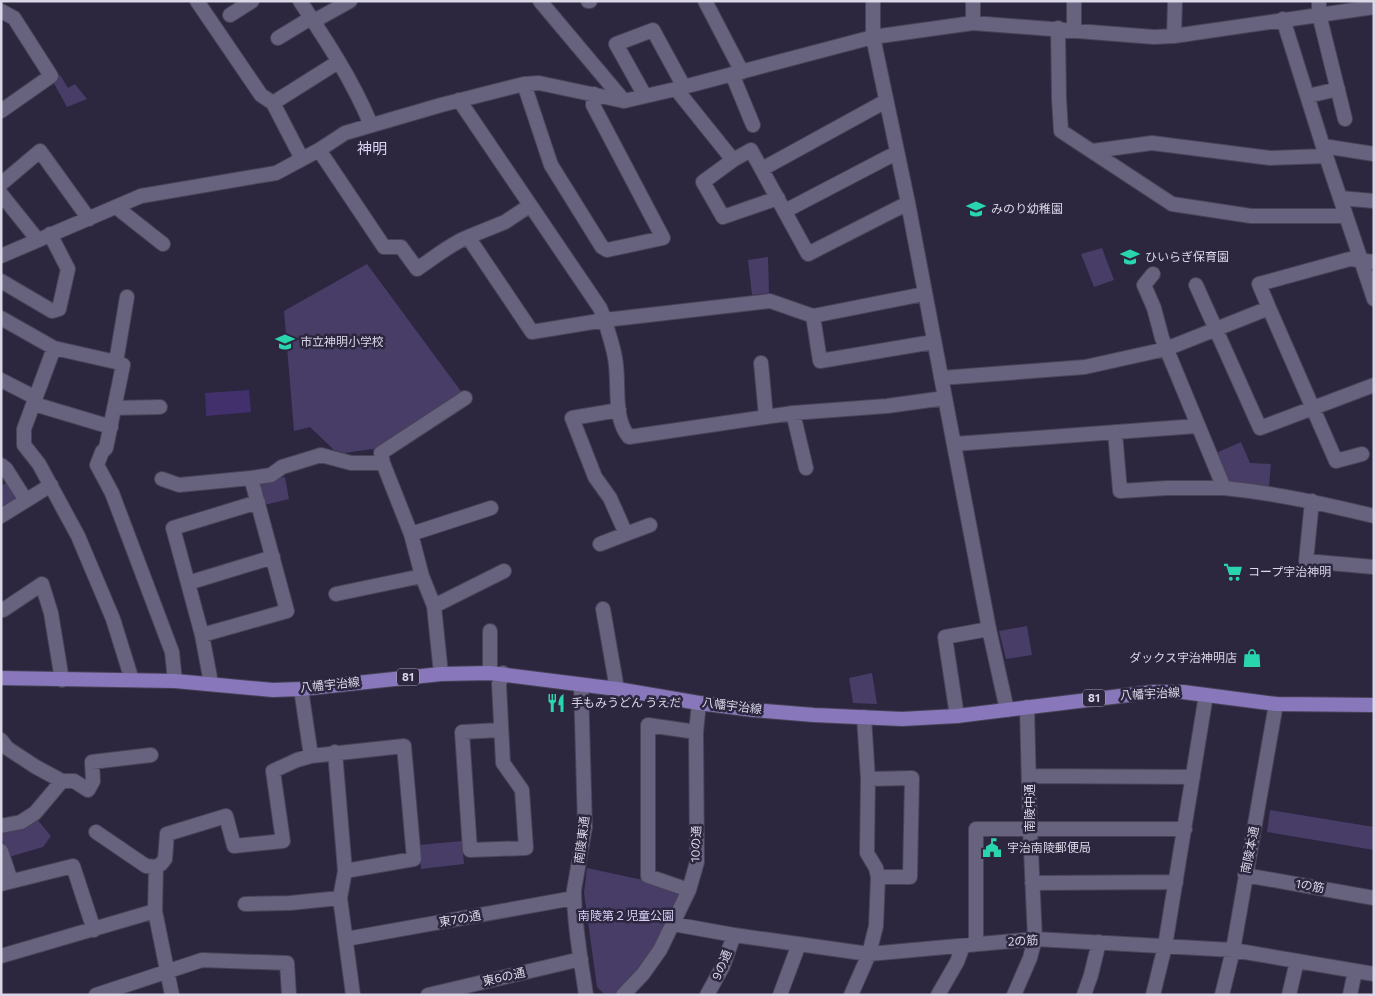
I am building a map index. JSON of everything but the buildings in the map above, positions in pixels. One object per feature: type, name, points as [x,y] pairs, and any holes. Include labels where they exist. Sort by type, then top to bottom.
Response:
[{"type":"main road","name":"八幡宇治線","points":[[1,678],[175,681],[272,690],[301,689],[441,674],[496,673],[617,689],[700,703],[764,710],[902,719],[957,716],[1153,692],[1182,692],[1276,704],[1374,705]]},
{"type":"street","points":[[198,1],[261,95],[273,103],[302,159]]},
{"type":"street","points":[[230,15],[252,1]]},
{"type":"street","points":[[300,1],[338,62],[371,124]]},
{"type":"street","points":[[540,1],[624,101]]},
{"type":"street","points":[[705,1],[737,73],[753,125]]},
{"type":"street","points":[[873,1],[873,37],[908,203],[989,629],[1007,710]]},
{"type":"street","points":[[974,1],[974,23]]},
{"type":"street","points":[[1074,1],[1074,30]]},
{"type":"street","points":[[1174,36],[1175,1]]},
{"type":"street","points":[[278,38],[346,2]]},
{"type":"street","points":[[1,256],[141,196],[276,173],[320,150],[345,133],[371,124],[524,84],[539,83],[624,101],[873,37],[974,23],[1058,28],[1154,37],[1174,36],[1284,19],[1319,8],[1374,6]]},
{"type":"street","points":[[1319,8],[1345,119]]},
{"type":"street","points":[[1,11],[14,18],[52,76],[1,111]]},
{"type":"street","points":[[1284,19],[1346,216],[1367,261],[1374,299]]},
{"type":"street","points":[[1058,28],[1061,131],[1172,204],[1251,216],[1346,216]]},
{"type":"street","points":[[645,96],[616,44],[654,30],[680,88],[733,160]]},
{"type":"street","points":[[273,103],[338,62]]},
{"type":"street","points":[[524,84],[551,165],[602,247],[607,250],[663,238],[594,105],[594,94]]},
{"type":"street","points":[[1308,96],[1338,89]]},
{"type":"street","points":[[459,100],[529,206],[600,308],[616,358],[620,410],[624,430],[629,437],[793,413],[886,406],[945,398]]},
{"type":"street","points":[[762,169],[886,101]]},
{"type":"street","points":[[1093,151],[1152,142],[1270,158],[1324,151],[1374,154]]},
{"type":"street","points":[[320,150],[384,247],[401,247],[417,269],[440,255],[457,241],[506,222],[529,206]]},
{"type":"street","points":[[778,198],[723,217],[703,182],[733,160],[751,150],[778,198],[808,254],[908,203]]},
{"type":"street","points":[[1,184],[40,151],[89,219]]},
{"type":"street","points":[[785,211],[896,153]]},
{"type":"street","points":[[1,194],[44,237],[68,269],[59,309],[52,311],[1,281]]},
{"type":"street","points":[[1340,198],[1374,201]]},
{"type":"street","points":[[116,207],[163,244]]},
{"type":"street","points":[[468,237],[532,332],[605,320],[770,301],[813,316],[924,294]]},
{"type":"street","points":[[1362,454],[1336,461],[1259,284],[1350,259],[1367,261]]},
{"type":"street","points":[[1153,274],[1144,285],[1154,308],[1166,350],[1196,426],[1224,488]]},
{"type":"street","points":[[1196,285],[1260,428],[1374,385]]},
{"type":"street","points":[[116,362],[127,297]]},
{"type":"street","points":[[941,378],[1085,367],[1166,350],[1269,308]]},
{"type":"street","points":[[813,316],[820,361],[933,342]]},
{"type":"street","points":[[1,318],[54,348],[123,365],[106,448],[102,452],[97,464],[112,493],[172,652],[175,681]]},
{"type":"street","points":[[54,348],[24,429],[24,445],[39,464],[78,536],[113,619],[132,680]]},
{"type":"street","points":[[761,363],[766,417]]},
{"type":"street","points":[[1,380],[35,401],[111,427]]},
{"type":"street","points":[[441,674],[434,606],[422,576],[411,534],[384,463],[382,452],[465,398]]},
{"type":"street","points":[[114,408],[153,410]]},
{"type":"street","points":[[620,410],[572,418],[595,477],[610,498],[626,534]]},
{"type":"street","points":[[793,413],[806,468]]},
{"type":"street","points":[[954,444],[1196,426]]},
{"type":"street","points":[[1116,432],[1120,492],[1167,488],[1224,488],[1263,492],[1312,501],[1374,516]]},
{"type":"street","points":[[162,479],[179,485],[271,475],[282,467],[321,455],[351,464],[384,463]]},
{"type":"street","points":[[1,465],[6,469],[25,500]]},
{"type":"street","points":[[202,634],[287,611],[251,478]]},
{"type":"street","points":[[1,516],[51,485]]},
{"type":"street","points":[[1312,501],[1306,561],[1374,567]]},
{"type":"street","points":[[211,683],[202,634],[173,528],[258,502]]},
{"type":"street","points":[[411,534],[491,508]]},
{"type":"street","points":[[600,544],[650,525]]},
{"type":"street","points":[[188,583],[273,557]]},
{"type":"street","points":[[434,606],[504,571]]},
{"type":"street","points":[[336,594],[422,576]]},
{"type":"street","points":[[3,610],[42,584],[51,613],[62,680]]},
{"type":"street","points":[[603,609],[617,689]]},
{"type":"street","points":[[957,716],[945,638],[989,629]]},
{"type":"street","points":[[490,631],[499,684],[503,763],[522,790],[526,848],[470,850],[462,732],[500,730]]},
{"type":"street","name":"南陵東通","points":[[581,684],[585,827],[574,898],[580,959],[586,995]]},
{"type":"street","points":[[301,689],[311,756]]},
{"type":"street","points":[[1152,995],[1165,946],[1206,695]]},
{"type":"street","name":"10の通","points":[[623,995],[652,962],[667,937],[688,890],[697,862],[696,732],[700,703]]},
{"type":"street","name":"南陵本通","points":[[1222,995],[1246,875],[1276,704]]},
{"type":"street","name":"南陵中通","points":[[1014,995],[1023,977],[1035,939],[1030,829],[1028,707]]},
{"type":"street","points":[[851,995],[869,954],[876,926],[878,877],[876,868],[867,853],[868,779],[864,717]]},
{"type":"street","points":[[688,890],[648,876],[648,724],[696,732]]},
{"type":"street","points":[[1,740],[7,748],[36,767],[62,781],[74,781],[88,790],[93,781],[92,762],[151,755]]},
{"type":"street","points":[[96,832],[146,866],[156,867],[165,859],[167,834],[226,816],[234,846],[283,841],[273,771],[311,756],[404,746],[414,858],[345,871]]},
{"type":"street","points":[[335,752],[345,871],[340,898],[352,995]]},
{"type":"street","points":[[1030,776],[1193,777]]},
{"type":"street","points":[[868,779],[912,778],[910,877],[878,877]]},
{"type":"street","points":[[1,826],[21,822],[36,813],[62,781]]},
{"type":"street","points":[[938,995],[957,962],[970,945],[976,829],[1185,829]]},
{"type":"street","points":[[1,851],[6,883],[73,866],[94,930]]},
{"type":"street","points":[[156,867],[155,911],[172,995]]},
{"type":"street","name":"1の筋","points":[[1246,875],[1374,898]]},
{"type":"street","points":[[1032,883],[1176,882]]},
{"type":"street","points":[[245,904],[290,903],[340,898]]},
{"type":"street","name":"東7の通","points":[[346,940],[574,898]]},
{"type":"street","points":[[1,956],[155,911]]},
{"type":"street","name":"2の筋","points":[[673,924],[869,954],[1035,939],[1232,950],[1374,974]]},
{"type":"street","name":"9の通","points":[[707,995],[723,966],[734,934]]},
{"type":"street","points":[[1084,995],[1098,942]]},
{"type":"street","points":[[780,995],[798,944]]},
{"type":"street","name":"東6の通","points":[[428,995],[580,959]]},
{"type":"street","points":[[96,995],[202,960],[287,963],[289,995]]},
{"type":"street","points":[[1288,995],[1297,961]]},
{"type":"street","points":[[1350,995],[1355,971]]},
{"type":"green space","points":[[60,75],[68,88],[75,84],[87,99],[67,107],[52,80]]},
{"type":"green space","points":[[1102,248],[1114,280],[1094,287],[1081,254]]},
{"type":"green space","points":[[768,257],[769,293],[752,295],[748,260]]},
{"type":"green space","points":[[367,264],[463,394],[380,448],[344,453],[334,450],[310,427],[294,431],[284,311]]},
{"type":"green space","points":[[1241,442],[1250,463],[1271,464],[1269,487],[1229,483],[1216,453]]},
{"type":"green space","points":[[285,477],[289,499],[264,505],[259,489],[262,482]]},
{"type":"green space","points":[[8,482],[16,493],[17,501],[1,510],[1,486]]},
{"type":"green space","points":[[1027,626],[1032,655],[1006,659],[999,631]]},
{"type":"green space","points":[[872,673],[877,704],[853,703],[849,678]]},
{"type":"green space","points":[[1270,810],[1374,827],[1374,850],[1267,832]]},
{"type":"green space","points":[[36,818],[51,836],[43,847],[9,857],[1,837],[4,831]]},
{"type":"green space","points":[[462,841],[464,864],[421,869],[419,845]]},
{"type":"green space","name":"南陵第２児童公園","points":[[587,868],[643,880],[678,893],[679,899],[654,946],[634,976],[615,995],[605,995],[597,987],[584,893]]},
{"type":"shaded area","points":[[249,390],[251,412],[206,416],[205,393]]},
{"type":"place","name":"みのり幼稚園","points":[[976,209]]},
{"type":"place","name":"ひいらぎ保育園","points":[[1130,257]]},
{"type":"place","name":"市立神明小学校","points":[[285,342]]},
{"type":"place","name":"コープ宇治神明","points":[[1233,572]]},
{"type":"place","name":"ダックス宇治神明店","points":[[1252,658]]},
{"type":"place","name":"手もみうどん うえだ","points":[[556,703]]},
{"type":"place","name":"宇治南陵郵便局","points":[[992,848]]},
{"type":"district","name":"神明","points":[[372,149]]}]
